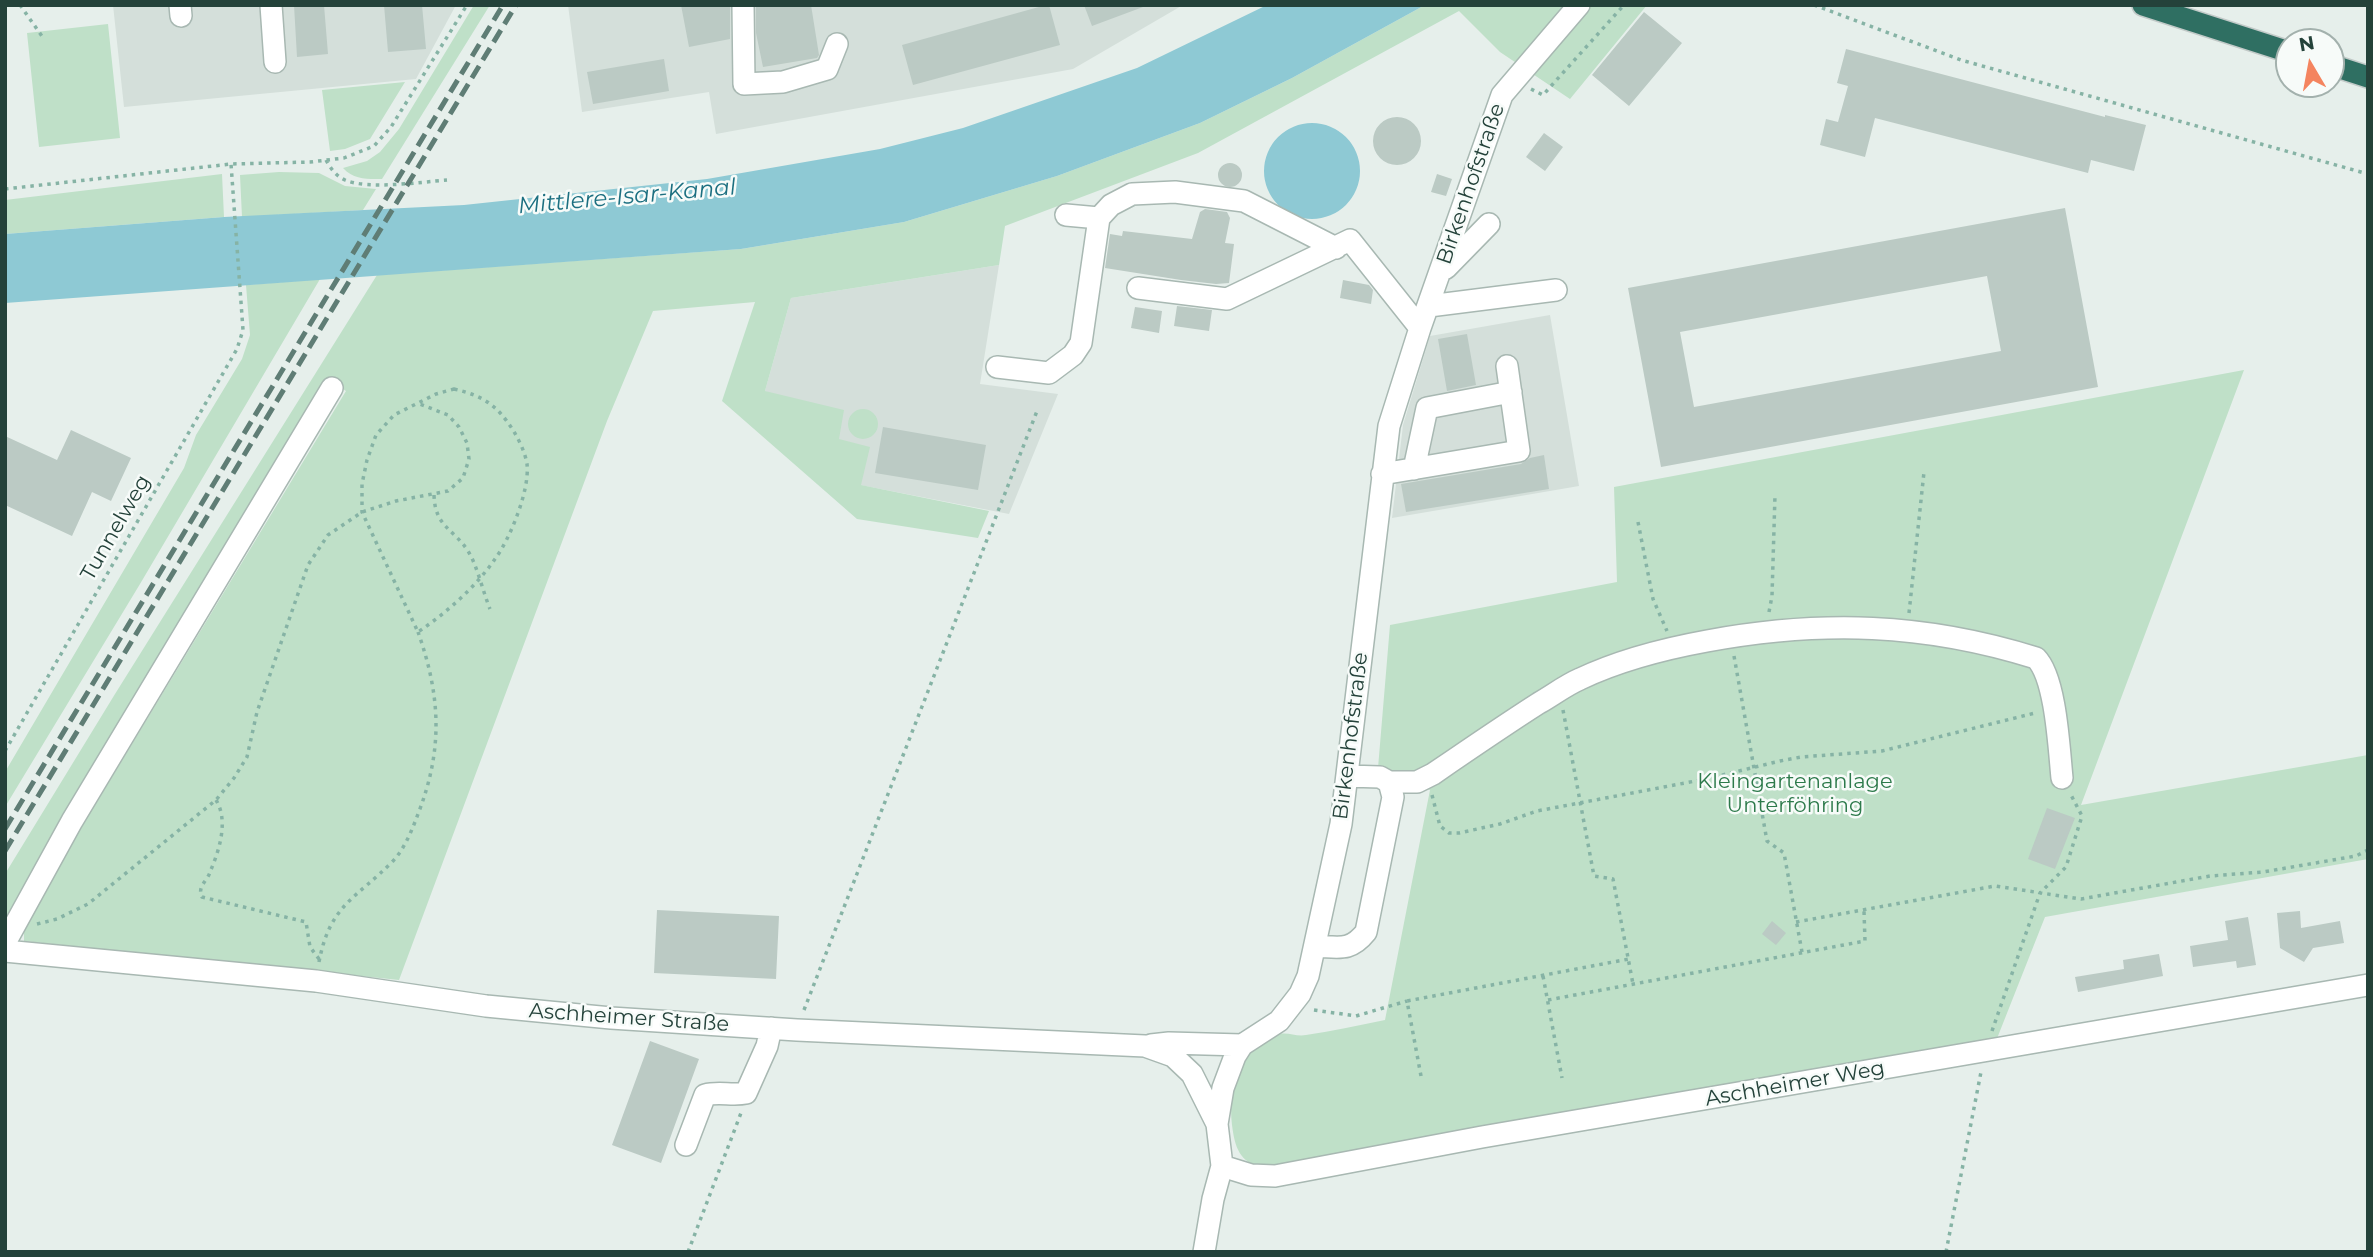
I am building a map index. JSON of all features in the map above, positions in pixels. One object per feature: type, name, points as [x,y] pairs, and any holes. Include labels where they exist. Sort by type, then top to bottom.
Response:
[{"type":"highway","points":[[2143,5],[2275,47]]},
{"type":"highway","points":[[2345,70],[2368,77]]},
{"type":"street","points":[[271,5],[275,62]]},
{"type":"street","points":[[743,5],[744,84],[783,82],[827,69],[837,44]]},
{"type":"street","name":"Birkenhofstraße","points":[[1242,1045],[1279,1021],[1291,1007],[1308,976],[1316,946],[1348,776],[1389,426],[1420,328],[1502,95],[1579,5]]},
{"type":"street","points":[[997,367],[1049,373],[1073,355],[1081,342],[1099,218],[1111,205],[1132,194],[1175,192],[1244,201],[1336,248]]},
{"type":"street","points":[[1066,215],[1099,218]]},
{"type":"street","points":[[1441,272],[1489,225]]},
{"type":"street","points":[[1138,288],[1227,299],[1350,240],[1420,328]]},
{"type":"street","points":[[1429,306],[1556,290]]},
{"type":"street","points":[[1382,474],[1519,451],[1507,366]]},
{"type":"street","points":[[8,936],[72,821],[332,388]]},
{"type":"street","points":[[1414,469],[1427,408],[1511,392]]},
{"type":"street","points":[[1348,776],[1380,777],[1389,782],[1417,782],[1576,680],[1610,665],[1678,647],[1765,631],[1848,627],[1907,630],[1978,643],[2036,658],[2047,674],[2062,778]]},
{"type":"street","points":[[1316,946],[1346,948],[1358,942],[1366,932],[1393,797],[1389,782]]},
{"type":"street","name":"Aschheimer Straße","points":[[5,951],[316,981],[486,1006],[797,1030],[1145,1045],[1173,1056],[1192,1074],[1217,1124]]},
{"type":"street","name":"Aschheimer Weg","points":[[1222,1166],[1251,1175],[1275,1175],[2368,985]]},
{"type":"street","points":[[686,1145],[705,1095],[715,1092],[734,1096],[746,1093],[767,1046],[771,1028]]},
{"type":"street","points":[[1145,1045],[1242,1045]]},
{"type":"street","points":[[1204,1252],[1222,1166],[1217,1124],[1223,1088],[1242,1045]]},
{"type":"path","points":[[20,5],[44,39]]},
{"type":"path","points":[[5,189],[231,164],[344,158],[374,146],[391,127],[467,5]]},
{"type":"path","points":[[1514,80],[1544,95],[1624,5]]},
{"type":"path","points":[[1814,5],[1961,60],[2368,174]]},
{"type":"path","points":[[326,160],[333,172],[344,180],[363,184],[447,180]]},
{"type":"path","name":"Tunnelweg","points":[[5,751],[232,358],[243,330],[231,164]]},
{"type":"path","points":[[316,981],[319,959],[330,925],[342,906],[394,859],[405,844],[429,786],[436,748],[435,690],[427,659],[418,632],[362,512],[362,484],[367,460],[376,435],[394,415],[436,394],[454,389],[477,394],[494,405],[505,418],[520,442],[527,465],[524,489],[512,528],[496,559],[438,618],[418,632]]},
{"type":"path","points":[[8,936],[57,919],[88,904],[216,800],[247,757],[257,712],[307,565],[328,535],[362,512],[396,501],[448,491],[463,478],[469,459],[467,443],[459,427],[448,415],[417,403]]},
{"type":"path","points":[[797,1030],[1037,411]]},
{"type":"path","points":[[1907,630],[1924,472]]},
{"type":"path","points":[[434,494],[434,509],[443,526],[467,549],[490,609]]},
{"type":"path","points":[[1765,631],[1772,596],[1776,495]]},
{"type":"path","points":[[1638,522],[1653,599],[1663,625],[1678,647]]},
{"type":"path","points":[[1731,637],[1768,841],[1784,853],[1802,952]]},
{"type":"path","points":[[1559,691],[1594,876],[1614,879],[1633,984]]},
{"type":"path","points":[[1428,776],[1438,822],[1443,830],[1449,833],[1500,824],[1537,811],[1706,779],[1801,757],[1882,751],[2053,708]]},
{"type":"path","points":[[1946,1252],[1985,1051],[2040,893],[2066,867],[2082,816],[2062,778]]},
{"type":"path","points":[[216,800],[222,809],[223,828],[209,875],[200,887],[202,897],[306,922],[310,947],[319,959]]},
{"type":"path","points":[[1796,922],[1995,886],[2081,899],[2210,876],[2263,872],[2356,856],[2368,850]]},
{"type":"path","points":[[1548,1000],[1865,941],[1864,911]]},
{"type":"path","points":[[1291,1007],[1356,1016],[1407,1001],[1629,959]]},
{"type":"path","points":[[1543,976],[1562,1077]]},
{"type":"path","points":[[1407,1001],[1421,1076]]},
{"type":"path","points":[[688,1252],[745,1103],[746,1093]]},
{"type":"shaded area","points":[[113,5],[456,5],[416,79],[124,107]]},
{"type":"shaded area","points":[[568,5],[1183,5],[1073,69],[716,134],[709,92],[582,112]]},
{"type":"shaded area","points":[[999,265],[980,384],[1058,394],[1009,514],[860,485],[839,439],[765,391],[791,298]]},
{"type":"shaded area","points":[[1550,315],[1579,486],[1392,518],[1403,425],[1430,336]]},
{"type":"green space","points":[[474,5],[490,5],[382,179],[361,178],[347,172],[343,168],[367,161],[380,152],[399,129]]},
{"type":"green space","points":[[1425,5],[1647,5],[1570,99],[1500,52],[1459,11],[1198,153],[1005,226],[999,265],[791,298],[765,391],[844,410],[839,439],[870,447],[861,485],[989,511],[978,538],[857,519],[722,401],[755,302],[653,311],[607,421],[399,980],[24,941],[24,922],[346,391],[329,380],[130,702],[5,929],[5,874],[377,275],[741,249],[904,222],[1057,176],[1200,123],[1292,78]]},
{"type":"green space","points":[[108,24],[120,138],[39,147],[27,33]]},
{"type":"green space","points":[[405,82],[370,139],[345,149],[330,151],[322,90]]},
{"type":"green space","points":[[319,173],[345,186],[376,189],[363,210],[242,217],[240,175]]},
{"type":"green space","points":[[222,174],[224,217],[5,234],[5,200]]},
{"type":"green space","points":[[320,279],[5,807],[5,772],[184,468],[196,435],[242,359],[250,335],[246,285]]},
{"type":"green space","name":"Kleingartenanlage Unterföhring","points":[[2244,370],[2081,805],[2368,755],[2368,859],[2045,917],[1996,1041],[1263,1169],[1243,1158],[1233,1133],[1232,1096],[1238,1069],[1254,1048],[1280,1034],[1306,1035],[1385,1020],[1430,790],[1378,768],[1390,625],[1617,582],[1614,487]]},
{"type":"green space","points":[[863,409],[869,410],[877,418],[877,430],[869,438],[863,439],[857,438],[849,430],[848,424],[849,418],[857,410]]},
{"type":"water","name":"Mittlere-Isar-Kanal","points":[[1267,5],[1425,5],[1292,78],[1200,123],[1057,176],[904,222],[741,249],[5,303],[5,234],[224,217],[464,205],[707,179],[880,149],[963,128],[1137,68]]},
{"type":"water","points":[[1312,123],[1331,126],[1346,137],[1357,152],[1360,171],[1357,190],[1346,205],[1331,216],[1312,219],[1293,216],[1278,205],[1267,190],[1264,171],[1267,152],[1278,137],[1293,126]]},
{"type":"building","points":[[294,5],[324,5],[328,54],[297,57]]},
{"type":"building","points":[[384,5],[422,5],[426,49],[388,52]]},
{"type":"building","points":[[681,5],[730,5],[730,39],[689,47]]},
{"type":"building","points":[[756,5],[811,5],[819,55],[817,58],[763,67],[756,33]]},
{"type":"building","points":[[1049,5],[1060,45],[913,85],[902,45]]},
{"type":"building","points":[[1084,5],[1143,5],[1143,7],[1092,26]]},
{"type":"building","points":[[1644,12],[1682,43],[1629,106],[1592,75]]},
{"type":"building","points":[[1846,49],[2105,117],[2146,125],[2134,171],[2091,160],[2088,173],[1875,118],[1865,157],[1820,145],[1826,119],[1838,122],[1848,86],[1837,83]]},
{"type":"building","points":[[664,59],[669,91],[593,104],[587,72]]},
{"type":"building","points":[[1397,117],[1406,118],[1414,124],[1420,132],[1420,150],[1414,158],[1406,164],[1397,165],[1388,164],[1380,158],[1374,150],[1373,141],[1374,132],[1380,124],[1388,118]]},
{"type":"building","points":[[1544,133],[1563,147],[1545,171],[1526,157]]},
{"type":"building","points":[[1230,163],[1241,170],[1242,175],[1235,186],[1230,187],[1219,180],[1218,175],[1225,164]]},
{"type":"building","points":[[1437,174],[1452,179],[1446,196],[1431,192]]},
{"type":"building","points":[[2065,208],[2098,387],[1661,467],[1628,288]],"holes":[[[1987,276],[2001,351],[1694,407],[1680,332]]]},
{"type":"building","points":[[1205,209],[1227,212],[1230,218],[1225,243],[1234,244],[1229,283],[1181,280],[1105,268],[1110,234],[1122,236],[1123,231],[1192,239],[1200,212]]},
{"type":"building","points":[[1343,280],[1369,285],[1373,290],[1371,304],[1340,298]]},
{"type":"building","points":[[1177,306],[1212,310],[1209,331],[1174,326]]},
{"type":"building","points":[[1135,307],[1162,311],[1159,333],[1131,328]]},
{"type":"building","points":[[1467,334],[1476,385],[1447,391],[1438,339]]},
{"type":"building","points":[[883,427],[986,445],[978,490],[875,473]]},
{"type":"building","points":[[71,430],[131,458],[111,501],[92,492],[72,536],[5,505],[5,436],[57,460]]},
{"type":"building","points":[[1544,455],[1549,489],[1406,512],[1401,484],[1521,464],[1530,458]]},
{"type":"building","points":[[2047,808],[2075,818],[2055,869],[2028,859]]},
{"type":"building","points":[[657,910],[779,916],[776,979],[654,973]]},
{"type":"building","points":[[2300,911],[2301,928],[2340,921],[2344,943],[2313,948],[2304,962],[2280,948],[2277,913]]},
{"type":"building","points":[[2248,917],[2256,965],[2237,968],[2236,961],[2193,967],[2190,946],[2228,940],[2225,921]]},
{"type":"building","points":[[1772,921],[1786,933],[1776,945],[1762,934]]},
{"type":"building","points":[[2159,954],[2163,976],[2078,992],[2075,977],[2124,969],[2123,960]]},
{"type":"building","points":[[650,1041],[699,1059],[661,1163],[612,1145]]},
{"type":"railway","points":[[5,829],[503,5]]},
{"type":"railway","points":[[5,851],[516,5]]}]
